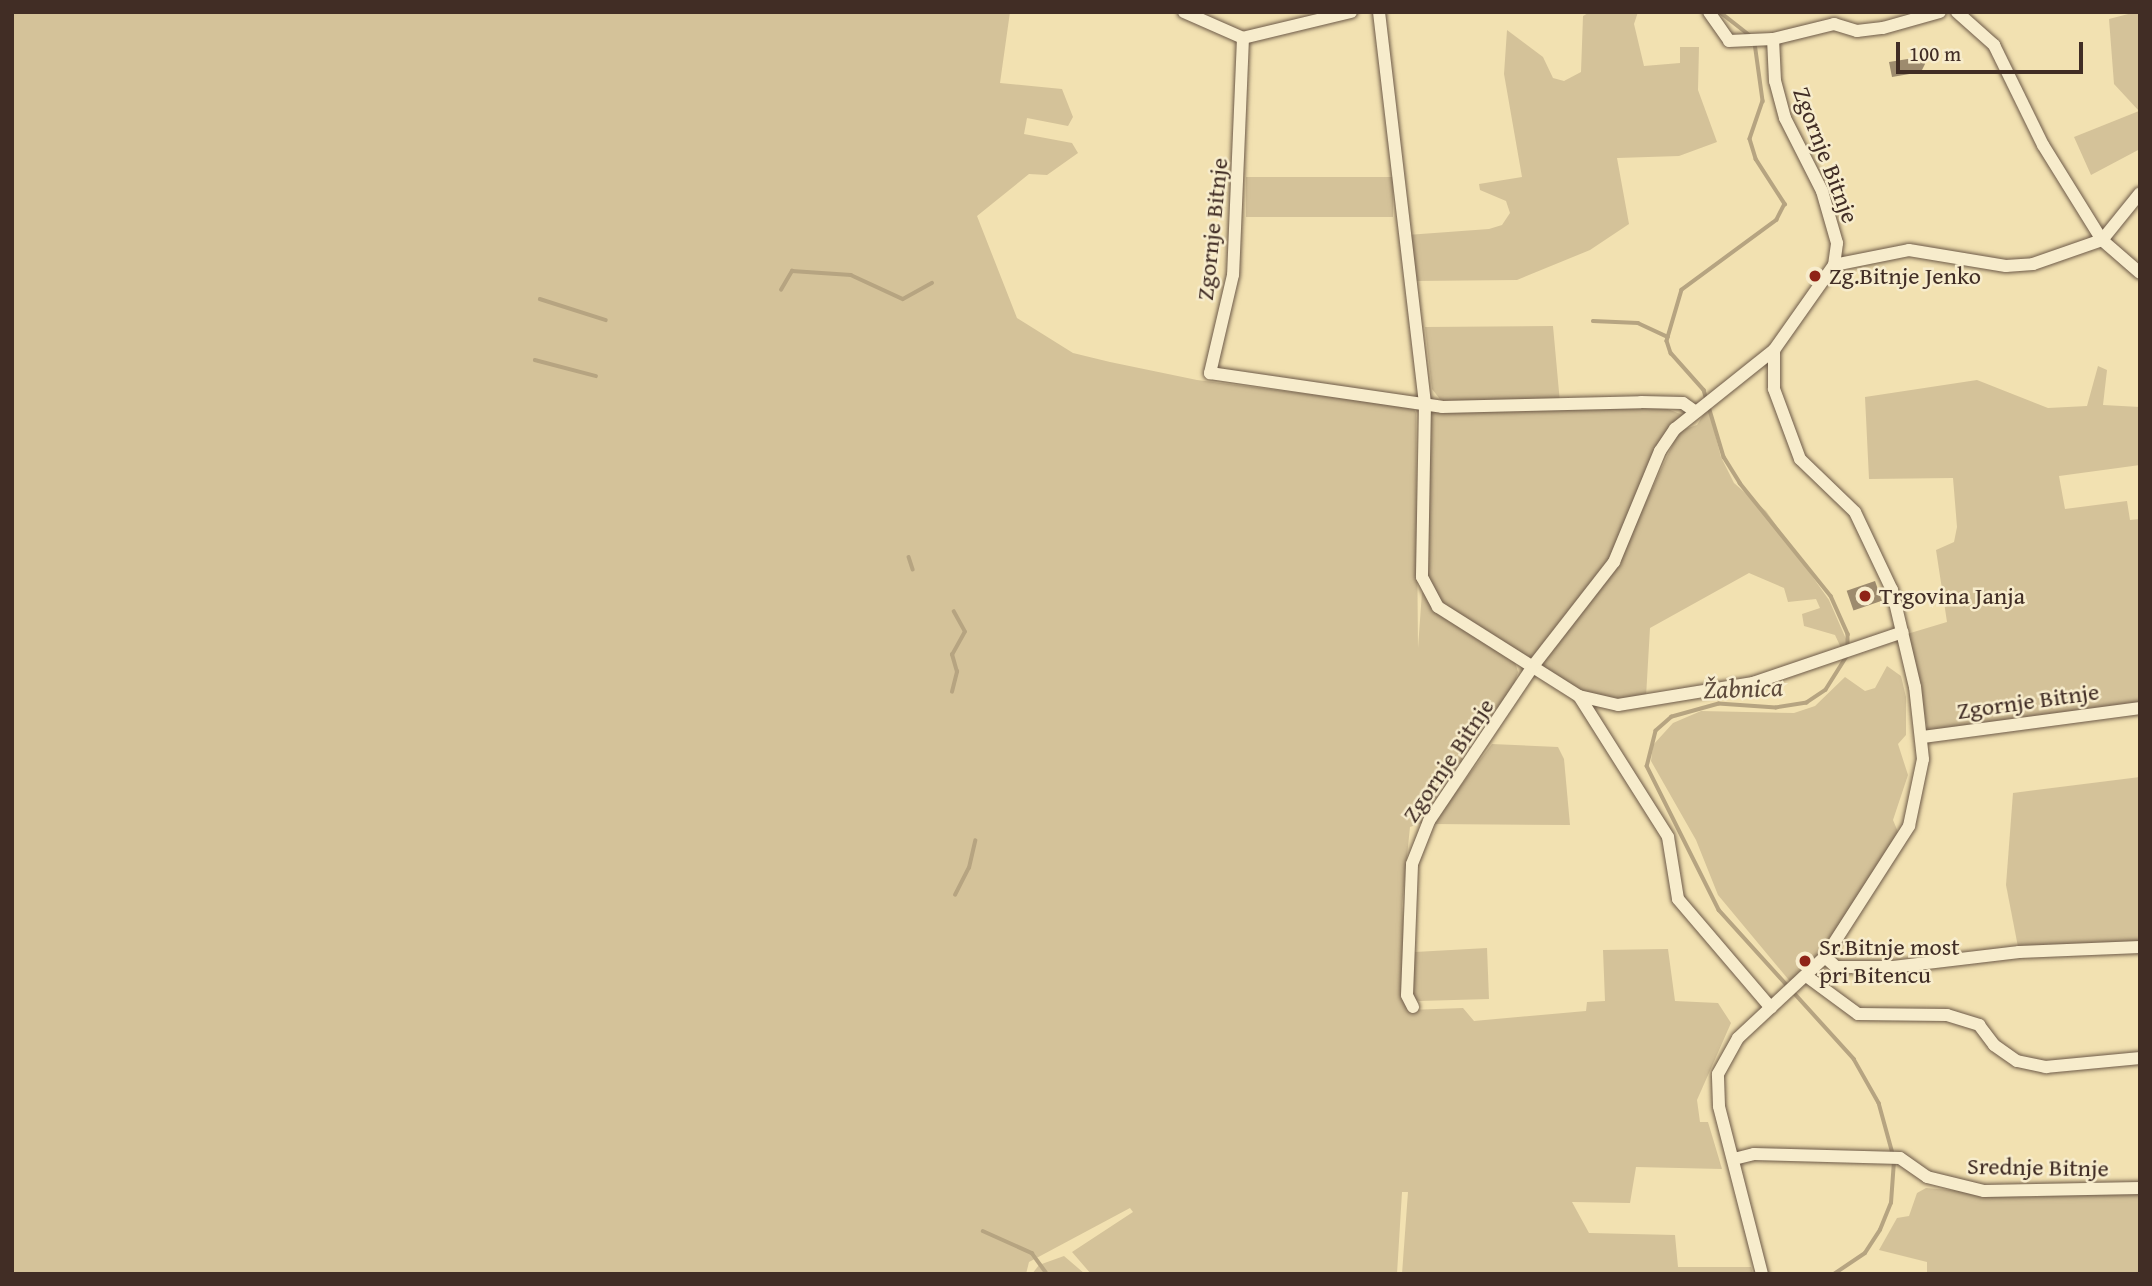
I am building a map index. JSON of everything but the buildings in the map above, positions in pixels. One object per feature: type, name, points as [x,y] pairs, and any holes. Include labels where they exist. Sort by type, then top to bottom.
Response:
[{"type":"street","points":[[1184,12],[1215,18],[1243,38],[1351,12]]},
{"type":"street","points":[[1380,12],[1425,403],[1422,578],[1438,607],[1579,696],[1618,705],[1753,683],[1903,632]]},
{"type":"street","points":[[1709,12],[1721,35],[1742,41],[1768,40],[1834,24],[1857,31],[1884,28],[1940,12]]},
{"type":"street","points":[[1957,12],[1994,45],[2043,145],[2102,240],[2140,273]]},
{"type":"street","name":"Zgornje Bitnje","points":[[1243,38],[1233,275],[1210,373],[1425,403],[1641,402],[1683,403],[1698,407]]},
{"type":"street","name":"Zgornje Bitnje","points":[[1413,1007],[1408,984],[1412,864],[1418,842],[1533,666],[1614,562],[1660,451],[1698,407],[1719,395],[1774,350],[1834,265],[1834,228],[1786,118],[1775,81],[1768,40]]},
{"type":"street","points":[[1834,265],[1909,250],[2006,267],[2033,264],[2102,240],[2140,194]]},
{"type":"street","points":[[1762,1274],[1719,1105],[1718,1074],[1738,1038],[1806,980],[1825,957],[1909,826],[1923,782],[1923,737],[1892,590],[1864,526],[1847,501],[1810,472],[1791,442],[1771,374],[1774,350]]},
{"type":"street","points":[[1579,696],[1668,837],[1678,899],[1771,1008]]},
{"type":"street","name":"Zgornje Bitnje","points":[[1923,737],[2140,708]]},
{"type":"street","points":[[1825,957],[1836,967],[1893,967],[2032,951],[2140,947]]},
{"type":"street","points":[[1806,980],[1858,1014],[1947,1015],[1979,1025],[2017,1061],[2046,1067],[2140,1058]]},
{"type":"street","name":"Srednje Bitnje","points":[[1734,1159],[1754,1154],[1900,1157],[1927,1177],[1984,1191],[2140,1188]]},
{"type":"shaded area","points":[[12,12],[1010,12],[1000,83],[1062,89],[1073,117],[1068,126],[1027,118],[1024,134],[1072,143],[1078,153],[1047,175],[1029,174],[977,216],[1017,318],[1073,353],[1110,362],[1197,380],[1413,407],[1416,413],[1418,648],[1422,592],[1515,662],[1518,672],[1512,691],[1422,823],[1410,827],[1402,905],[1409,1010],[1463,1008],[1474,1021],[1586,1011],[1587,1002],[1605,1001],[1603,950],[1668,949],[1675,1001],[1718,1003],[1731,1023],[1697,1100],[1700,1122],[1708,1122],[1722,1169],[1636,1167],[1630,1203],[1572,1202],[1589,1233],[1675,1235],[1678,1267],[1751,1267],[1753,1274],[1402,1274],[1408,1192],[1402,1192],[1397,1274],[1091,1274],[1072,1252],[1133,1212],[1130,1208],[1029,1262],[1026,1274],[12,1274]]},
{"type":"shaded area","points":[[1590,12],[1638,12],[1634,24],[1644,66],[1680,63],[1680,47],[1699,47],[1698,90],[1717,142],[1679,156],[1617,158],[1629,224],[1590,250],[1517,280],[1414,281],[1407,235],[1489,229],[1502,225],[1510,213],[1506,201],[1480,190],[1479,184],[1522,177],[1504,74],[1507,30],[1543,57],[1553,78],[1564,81],[1581,72],[1583,16]]},
{"type":"shaded area","points":[[2140,12],[2140,149],[2091,175],[2074,137],[2139,111],[2114,84],[2109,19]]},
{"type":"shaded area","points":[[1246,177],[1393,177],[1393,217],[1246,217]]},
{"type":"shaded area","points":[[1553,326],[1560,403],[1443,403],[1432,389],[1425,327]]},
{"type":"shaded area","points":[[2098,366],[2107,370],[2103,405],[2140,407],[2140,465],[2059,476],[2065,509],[2127,501],[2130,520],[2140,519],[2140,704],[1928,731],[1907,634],[1947,622],[1936,550],[1954,542],[1957,527],[1953,478],[1869,479],[1865,397],[1977,380],[2048,408],[2087,406]]},
{"type":"shaded area","points":[[1708,407],[1721,457],[1734,483],[1766,511],[1829,600],[1850,648],[1842,650],[1835,635],[1804,626],[1802,614],[1820,608],[1816,599],[1788,602],[1784,588],[1749,573],[1650,628],[1646,697],[1616,701],[1580,694],[1541,665],[1617,564],[1679,431],[1697,425]]},
{"type":"shaded area","points":[[1665,408],[1683,415],[1668,430],[1606,565],[1532,661],[1441,605],[1424,576],[1427,410]]},
{"type":"shaded area","points":[[1887,666],[1901,676],[1906,697],[1906,735],[1898,744],[1908,775],[1893,820],[1898,832],[1828,942],[1793,985],[1718,895],[1696,840],[1651,761],[1653,745],[1673,723],[1701,711],[1794,713],[1815,706],[1845,677],[1865,691],[1875,688]]},
{"type":"shaded area","points":[[1492,744],[1558,747],[1564,759],[1570,825],[1432,824]]},
{"type":"shaded area","points":[[2140,777],[2140,943],[2018,947],[2006,885],[2013,793]]},
{"type":"shaded area","points":[[1487,948],[1489,999],[1419,1001],[1411,996],[1415,952]]},
{"type":"shaded area","points":[[1926,1188],[2031,1197],[2140,1192],[2140,1274],[1927,1274],[1927,1262],[1879,1250],[1897,1218],[1909,1216],[1917,1193]]},
{"type":"shaded area","points":[[1064,1256],[1085,1274],[1032,1274],[1039,1265]]},
{"type":"waterway","name":"Žabnica","points":[[1720,12],[1751,36]]},
{"type":"waterway","name":"Žabnica","points":[[1755,43],[1763,101],[1750,139],[1756,159],[1785,204],[1777,220],[1682,290],[1667,341],[1671,353],[1704,390],[1724,457],[1740,483],[1831,596],[1848,634],[1848,647]]},
{"type":"waterway","points":[[781,290],[792,271],[851,275],[903,299],[932,283]]},
{"type":"waterway","points":[[540,299],[606,320]]},
{"type":"waterway","points":[[1593,321],[1638,323],[1668,337]]},
{"type":"waterway","points":[[535,360],[596,376]]},
{"type":"waterway","points":[[909,557],[913,569]]},
{"type":"waterway","points":[[952,692],[957,672],[952,655],[965,632],[954,612]]},
{"type":"waterway","name":"Žabnica","points":[[1848,655],[1826,690],[1807,703],[1776,708],[1719,704],[1672,717],[1656,731],[1647,766],[1719,910],[1854,1059],[1879,1103],[1893,1154]]},
{"type":"waterway","points":[[955,895],[969,868],[975,841]]},
{"type":"waterway","name":"Žabnica","points":[[1834,1274],[1865,1253],[1880,1230],[1891,1203],[1894,1161]]},
{"type":"waterway","points":[[983,1231],[1032,1253],[1047,1274]]},
{"type":"place","name":"Zg.Bitnje Jenko","points":[[1815,276]]},
{"type":"place","name":"Trgovina Janja","points":[[1865,596]]},
{"type":"place","name":"Sr.Bitnje most pri Bitencu","points":[[1805,961]]}]
